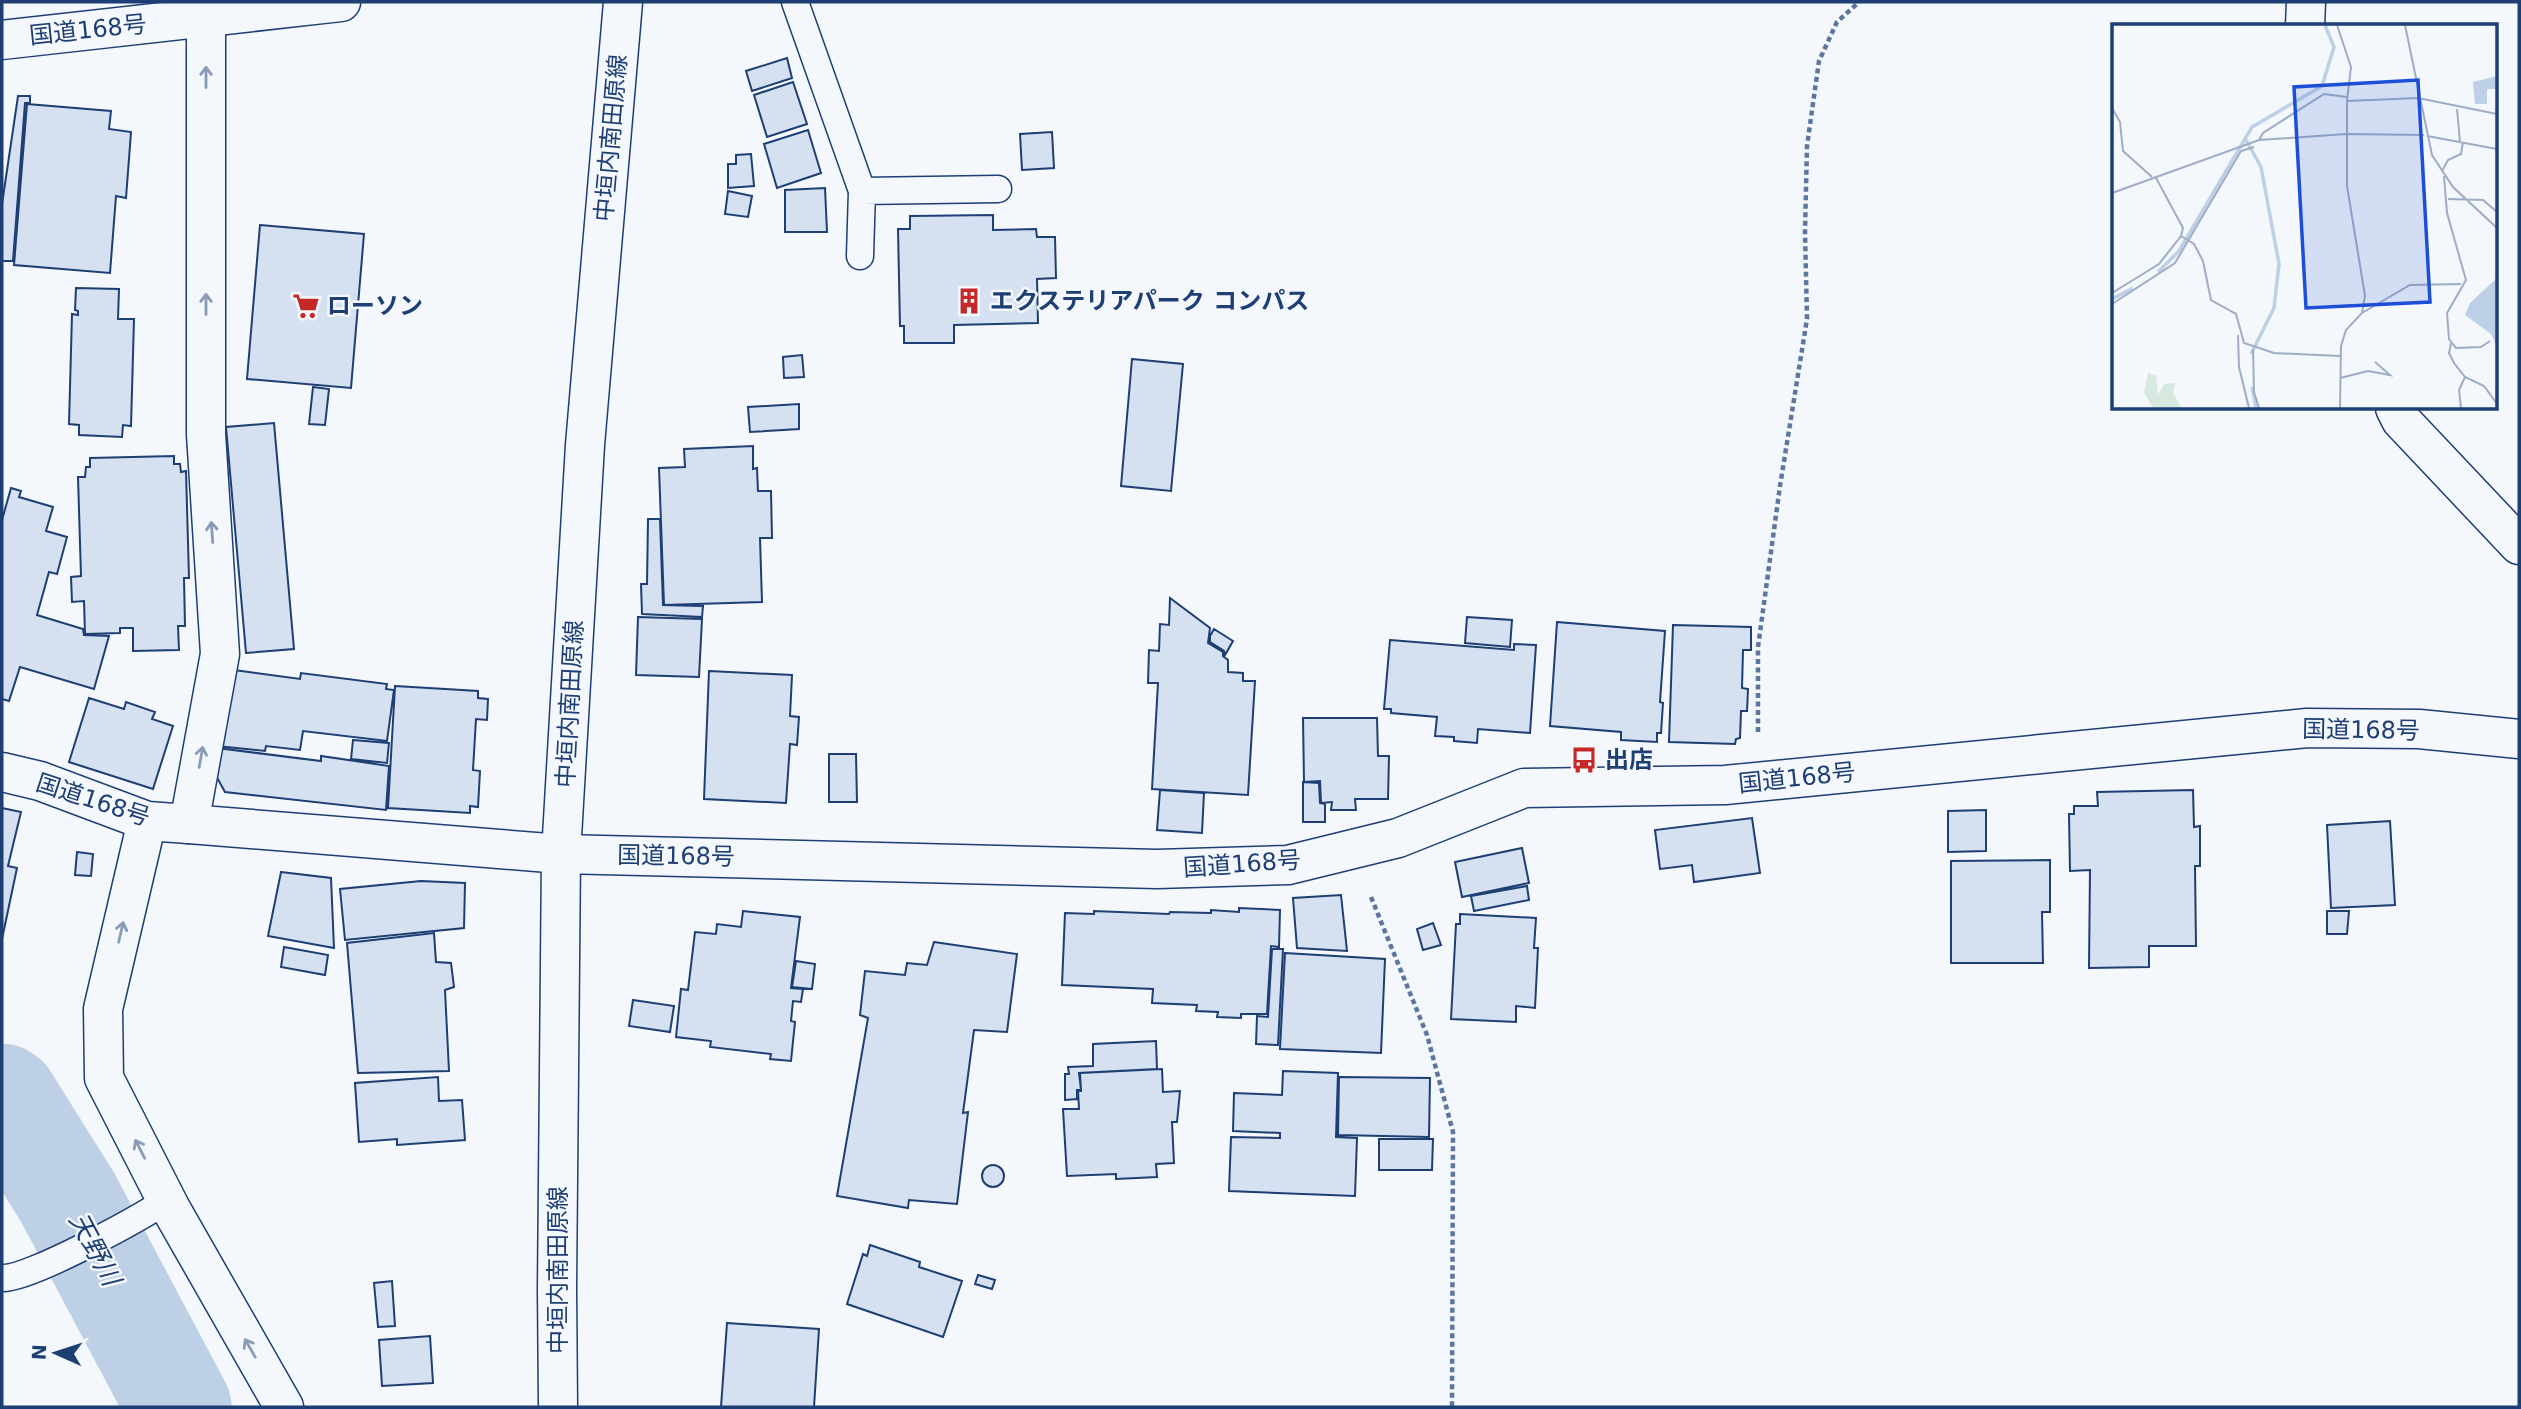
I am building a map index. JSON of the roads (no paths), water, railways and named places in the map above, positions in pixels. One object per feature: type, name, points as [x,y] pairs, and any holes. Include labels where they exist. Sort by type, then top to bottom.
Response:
[{"type":"main road","name":"国道168号","points":[[2,40],[207,9],[341,2]]},
{"type":"main road","name":"中垣内南田原線","points":[[558,1407],[561,854],[584,446],[623,2]]},
{"type":"main road","points":[[2305,24],[2306,2]]},
{"type":"main road","points":[[190,824],[220,654],[206,434],[207,9]]},
{"type":"main road","points":[[2396,410],[2401,420],[2519,545]]},
{"type":"main road","name":"国道168号","points":[[2,772],[40,780],[147,821],[561,854],[1157,869],[1288,865],[1398,838],[1524,789],[1726,785],[2307,728],[2419,729],[2519,739]]},
{"type":"main road","points":[[147,821],[103,1009],[104,1078],[153,1209],[284,1407]]},
{"type":"lane","points":[[795,2],[862,191],[860,256]]},
{"type":"lane","points":[[862,191],[998,189]]},
{"type":"lane","points":[[2,1278],[11,1279],[40,1267],[153,1209]]},
{"type":"waterway","name":"天野川","points":[[2,1096],[68,1198],[179,1407]]},
{"type":"place","name":"エクステリアパーク コンパス","points":[[969,301]]},
{"type":"place","name":"ローソン","points":[[306,306]]},
{"type":"place","name":"出店","points":[[1584,760]]}]
